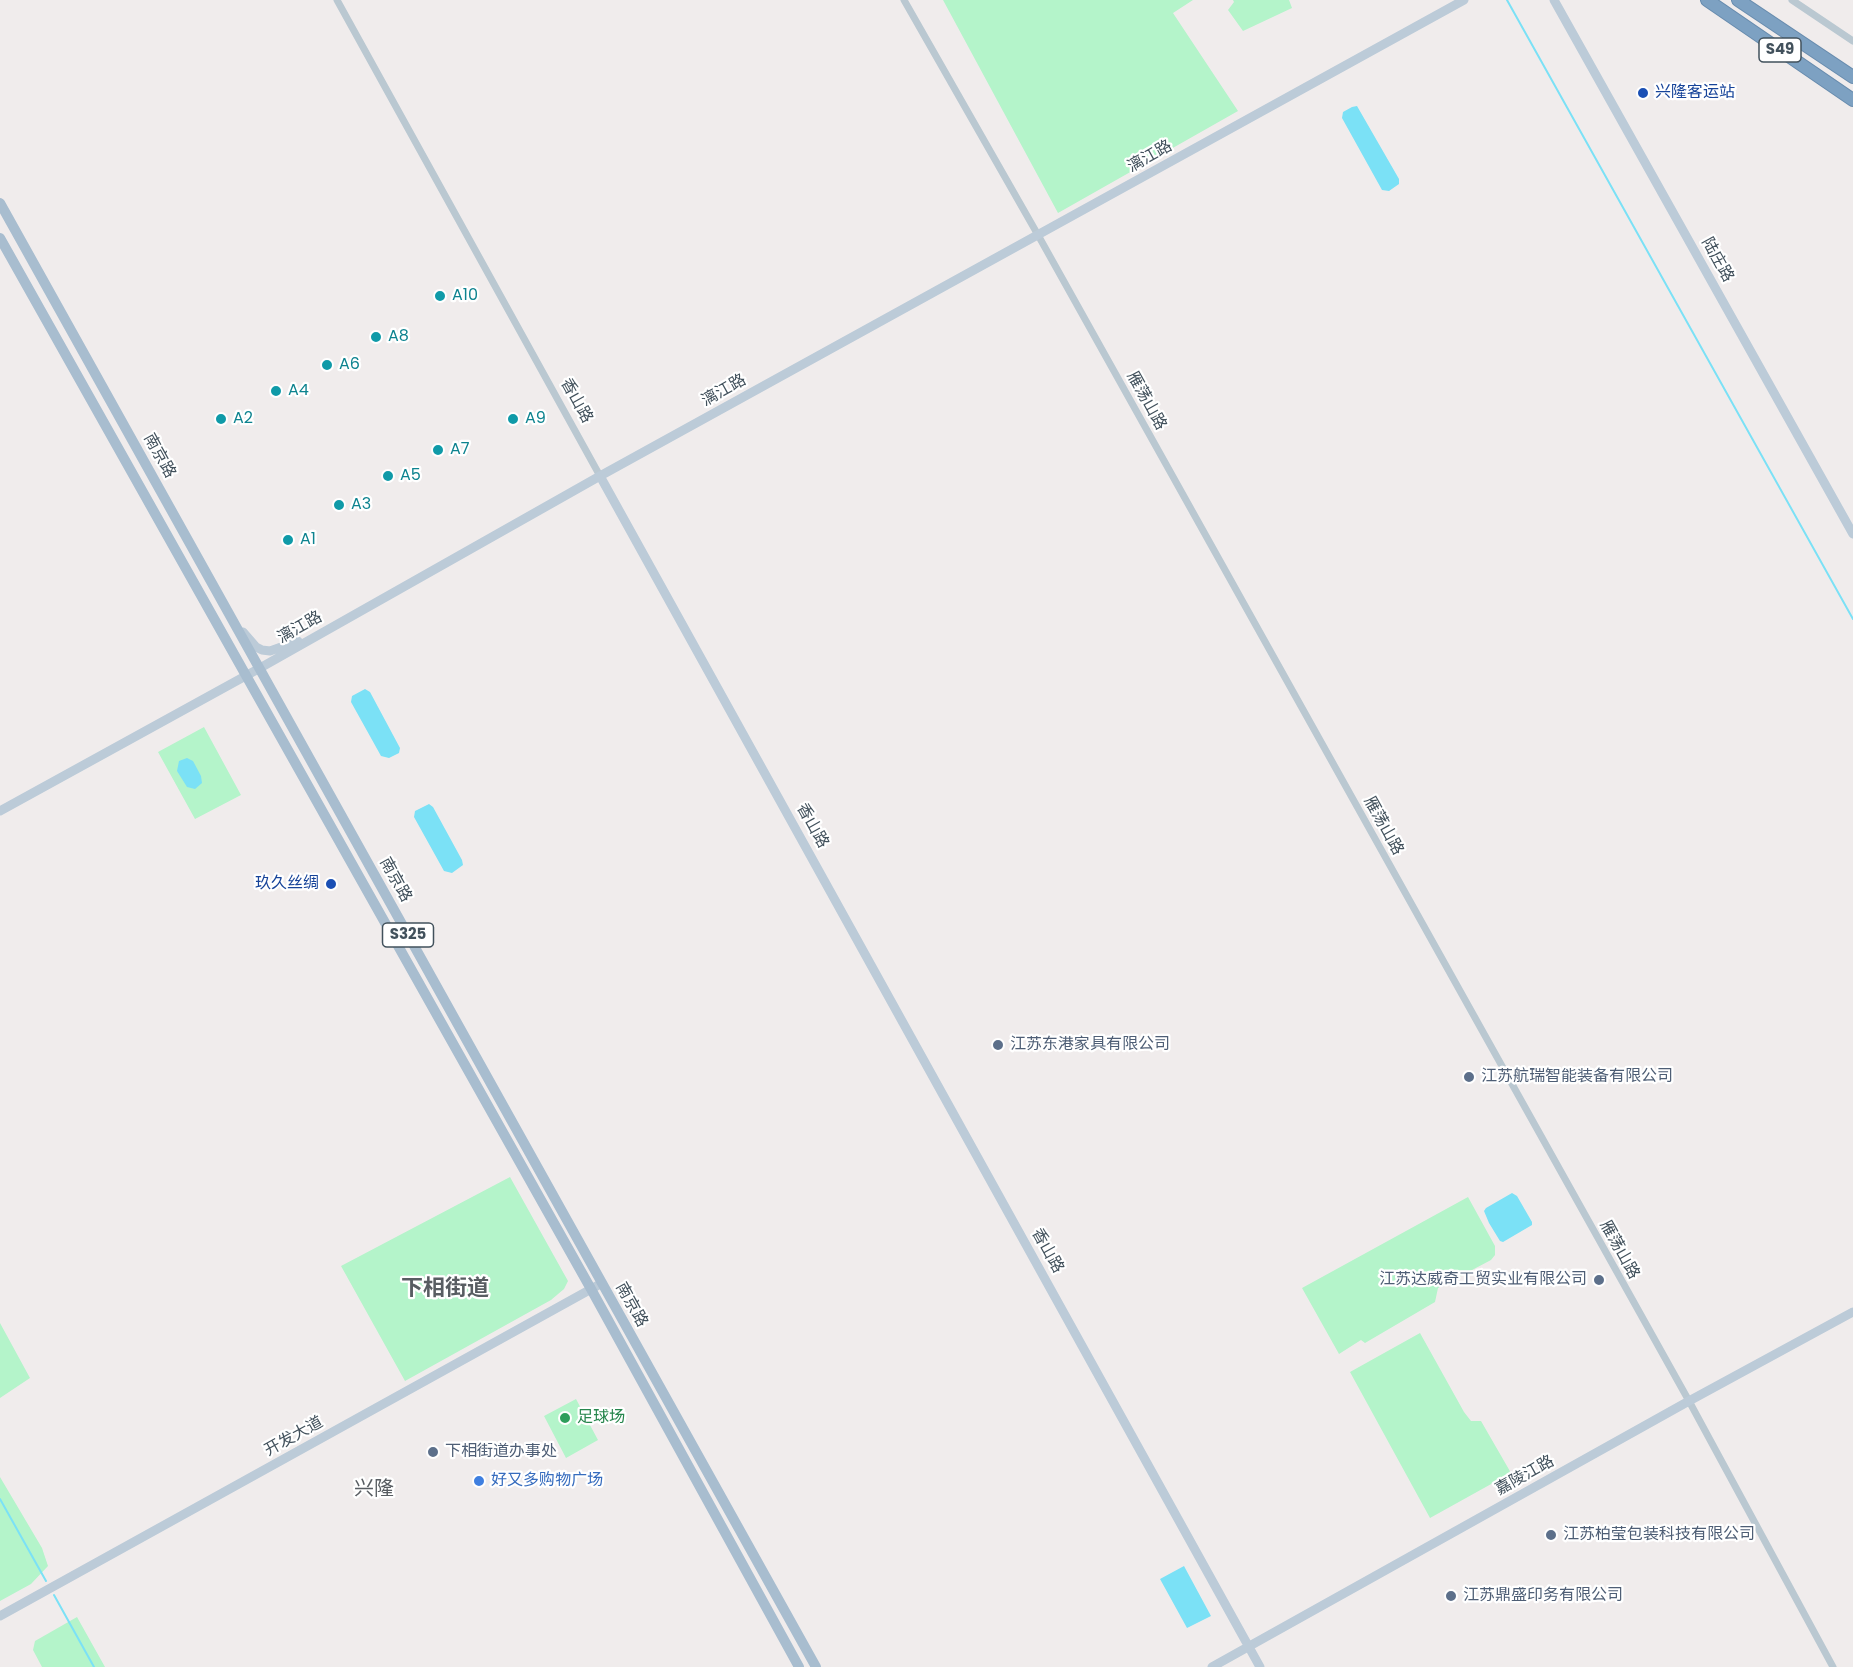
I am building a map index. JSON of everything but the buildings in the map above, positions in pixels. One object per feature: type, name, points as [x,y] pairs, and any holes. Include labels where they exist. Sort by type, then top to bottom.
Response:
[{"type":"highway","name":"S49","points":[[1707,0],[1853,100]]},
{"type":"highway","name":"S49","points":[[1738,0],[1853,77]]},
{"type":"main road","name":"南京路","points":[[0,203],[816,1667]]},
{"type":"main road","name":"南京路","points":[[0,238],[591,1289],[799,1667]]},
{"type":"street","name":"香山路","points":[[337,0],[1260,1667]]},
{"type":"street","name":"雁荡山路","points":[[904,0],[1038,235],[1689,1401],[1833,1667]]},
{"type":"street","name":"漓江路","points":[[0,811],[260,668],[600,476],[1464,0]]},
{"type":"street","name":"陆庄路","points":[[1554,0],[1853,534]]},
{"type":"street","points":[[1792,0],[1853,41]]},
{"type":"street","points":[[236,623],[256,647],[270,651],[333,627]]},
{"type":"street","name":"开发大道","points":[[0,1616],[602,1283]]},
{"type":"street","name":"嘉陵江路","points":[[1212,1667],[1853,1312]]},
{"type":"green space","points":[[943,0],[1193,0],[1173,13],[1238,111],[1058,213]]},
{"type":"green space","points":[[1233,0],[1289,0],[1292,8],[1243,31],[1228,10]]},
{"type":"green space","points":[[204,727],[241,795],[195,819],[158,752]]},
{"type":"green space","points":[[510,1177],[568,1281],[564,1289],[551,1300],[405,1381],[341,1266]]},
{"type":"green space","points":[[1468,1197],[1495,1246],[1495,1255],[1491,1260],[1438,1288],[1435,1302],[1365,1343],[1361,1340],[1339,1354],[1302,1288]]},
{"type":"green space","points":[[0,1323],[30,1378],[0,1398]]},
{"type":"green space","points":[[1420,1333],[1464,1412],[1471,1421],[1481,1421],[1511,1473],[1430,1518],[1350,1372]]},
{"type":"green space","points":[[576,1399],[598,1440],[566,1458],[544,1416]]},
{"type":"green space","points":[[0,1477],[42,1548],[48,1566],[31,1584],[0,1601]]},
{"type":"green space","points":[[77,1617],[105,1667],[42,1667],[33,1650],[35,1641]]},
{"type":"water","points":[[1357,106],[1399,179],[1399,184],[1389,191],[1382,190],[1342,118],[1343,112]]},
{"type":"water","points":[[365,689],[370,692],[400,748],[399,753],[389,758],[381,756],[351,702],[352,696]]},
{"type":"water","points":[[187,758],[193,761],[201,776],[202,783],[195,789],[187,787],[177,771],[179,761]]},
{"type":"water","points":[[429,804],[433,807],[462,860],[463,865],[452,873],[444,871],[414,817],[415,811]]},
{"type":"water","points":[[1512,1193],[1517,1196],[1532,1225],[1503,1242],[1500,1241],[1484,1211]]},
{"type":"water","points":[[1184,1566],[1211,1616],[1187,1628],[1160,1579]]},
{"type":"waterway","points":[[1507,0],[1853,619]]},
{"type":"waterway","points":[[0,1499],[46,1581]]},
{"type":"waterway","points":[[54,1595],[94,1667]]},
{"type":"place","name":"兴隆客运站","points":[[1643,93]]},
{"type":"place","name":"A10","points":[[440,296]]},
{"type":"place","name":"A8","points":[[376,337]]},
{"type":"place","name":"A6","points":[[327,365]]},
{"type":"place","name":"A4","points":[[276,391]]},
{"type":"place","name":"A2","points":[[221,419]]},
{"type":"place","name":"A9","points":[[513,419]]},
{"type":"place","name":"A7","points":[[438,450]]},
{"type":"place","name":"A5","points":[[388,476]]},
{"type":"place","name":"A3","points":[[339,505]]},
{"type":"place","name":"A1","points":[[288,540]]},
{"type":"place","name":"玖久丝绸","points":[[331,884]]},
{"type":"place","name":"江苏东港家具有限公司","points":[[998,1045]]},
{"type":"place","name":"江苏航瑞智能装备有限公司","points":[[1469,1077]]},
{"type":"place","name":"江苏达威奇工贸实业有限公司","points":[[1599,1280]]},
{"type":"place","name":"足球场","points":[[565,1418]]},
{"type":"place","name":"下相街道办事处","points":[[433,1452]]},
{"type":"place","name":"好又多购物广场","points":[[479,1481]]},
{"type":"place","name":"江苏柏莹包装科技有限公司","points":[[1551,1535]]},
{"type":"place","name":"江苏鼎盛印务有限公司","points":[[1451,1596]]},
{"type":"district","name":"下相街道","points":[[445,1289]]},
{"type":"district","name":"兴隆","points":[[374,1490]]}]
